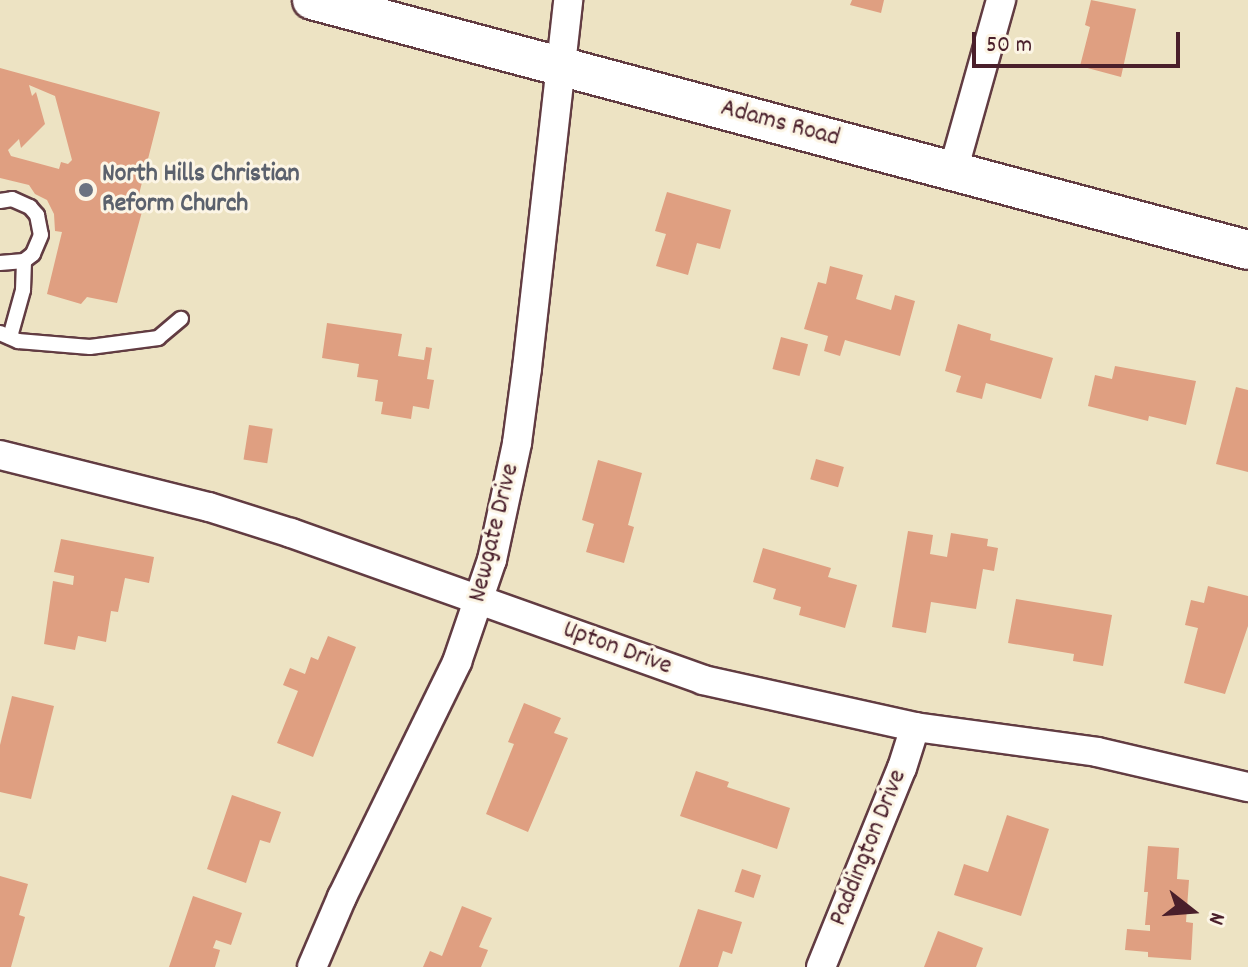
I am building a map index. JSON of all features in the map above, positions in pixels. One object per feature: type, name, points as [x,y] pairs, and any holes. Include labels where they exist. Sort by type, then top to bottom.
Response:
[{"type":"street","name":"Adams Road","points":[[312,0],[1248,250]]},
{"type":"street","name":"Newgate Drive","points":[[312,967],[342,897],[438,703],[480,599],[517,443],[568,0]]},
{"type":"street","points":[[953,171],[1001,0]]},
{"type":"street","name":"Upton Drive","points":[[0,455],[209,507],[480,599],[703,680],[915,727],[1097,752],[1248,787]]},
{"type":"street","name":"Paddington Drive","points":[[821,967],[902,768],[915,727]]},
{"type":"lane","points":[[0,201],[21,202],[37,215],[41,235],[39,245],[24,261],[23,290],[5,335],[18,341],[90,347],[158,338],[181,319]]},
{"type":"lane","points":[[0,263],[24,261]]},
{"type":"building","points":[[852,0],[884,0],[881,13],[850,5]]},
{"type":"building","points":[[1091,0],[1136,9],[1121,77],[1080,66],[1090,27],[1085,25]]},
{"type":"building","name":"North Hills Christian Reform Church","points":[[0,68],[160,112],[137,202],[143,208],[117,303],[87,297],[81,304],[47,294],[62,232],[55,231],[54,214],[47,200],[35,194],[29,185],[0,178]],"holes":[[[29,85],[55,96],[72,160],[68,164],[61,162],[59,169],[11,156],[8,150],[19,139],[21,148],[45,124],[36,92],[32,96]]]},
{"type":"building","points":[[667,192],[731,210],[720,249],[697,243],[688,275],[656,266],[666,234],[655,231]]},
{"type":"building","points":[[830,266],[863,275],[856,299],[891,310],[895,295],[915,301],[900,356],[845,340],[840,356],[824,351],[828,336],[804,329],[818,282],[826,284]]},
{"type":"building","points":[[327,323],[402,334],[398,356],[424,360],[426,347],[432,348],[427,379],[434,380],[429,409],[413,406],[411,419],[381,414],[383,402],[375,401],[378,380],[357,377],[359,364],[322,358]]},
{"type":"building","points":[[958,324],[991,334],[990,340],[1053,358],[1041,399],[986,383],[982,399],[956,392],[961,376],[945,371]]},
{"type":"building","points":[[781,337],[808,344],[800,376],[772,369]]},
{"type":"building","points":[[1115,366],[1196,381],[1186,425],[1149,416],[1148,421],[1088,406],[1095,375],[1112,379]]},
{"type":"building","points":[[1236,387],[1248,390],[1248,472],[1216,464]]},
{"type":"building","points":[[249,425],[273,429],[267,463],[244,460]]},
{"type":"building","points":[[816,459],[844,467],[838,487],[810,479]]},
{"type":"building","points":[[598,460],[642,473],[628,525],[634,527],[624,563],[586,552],[594,524],[582,520]]},
{"type":"building","points":[[908,531],[933,535],[930,554],[947,557],[951,533],[988,539],[987,546],[998,548],[994,571],[983,569],[976,609],[931,602],[926,633],[892,627]]},
{"type":"building","points":[[61,539],[154,557],[149,583],[125,578],[118,612],[111,611],[106,642],[78,636],[75,650],[44,644],[53,581],[73,585],[74,576],[54,572]]},
{"type":"building","points":[[763,548],[831,568],[828,577],[857,585],[845,628],[799,615],[801,607],[773,599],[776,589],[753,582]]},
{"type":"building","points":[[1208,586],[1248,596],[1248,626],[1225,694],[1184,683],[1198,628],[1185,625],[1191,600],[1204,603]]},
{"type":"building","points":[[1016,599],[1112,615],[1103,666],[1073,661],[1074,654],[1008,643]]},
{"type":"building","points":[[328,636],[356,647],[313,757],[277,743],[298,691],[283,685],[290,668],[305,674],[311,657],[318,660]]},
{"type":"building","points":[[12,696],[54,706],[31,799],[0,792],[0,745]]},
{"type":"building","points":[[524,703],[561,718],[554,733],[568,738],[528,832],[486,814],[514,744],[508,742]]},
{"type":"building","points":[[696,771],[729,782],[727,787],[790,808],[777,849],[680,816]]},
{"type":"building","points":[[232,795],[281,812],[270,843],[260,840],[246,883],[207,869]]},
{"type":"building","points":[[1007,815],[1049,829],[1021,916],[954,895],[964,864],[988,872]]},
{"type":"building","points":[[1148,846],[1179,848],[1177,879],[1189,880],[1186,922],[1193,923],[1191,960],[1148,957],[1148,952],[1125,950],[1127,929],[1150,931],[1150,925],[1145,925],[1148,892],[1144,892]]},
{"type":"building","points":[[742,869],[761,875],[754,898],[735,892]]},
{"type":"building","points":[[0,876],[28,884],[19,915],[25,917],[11,967],[0,967]]},
{"type":"building","points":[[193,896],[242,913],[231,945],[216,940],[213,948],[220,950],[215,967],[169,967]]},
{"type":"building","points":[[462,906],[492,918],[479,947],[488,950],[481,967],[423,967],[430,951],[442,956]]},
{"type":"building","points":[[698,909],[742,922],[732,954],[723,951],[718,967],[679,967]]},
{"type":"building","points":[[938,931],[983,948],[976,967],[924,967]]},
{"type":"place","name":"North Hills Christian Reform Church","points":[[86,190]]}]
